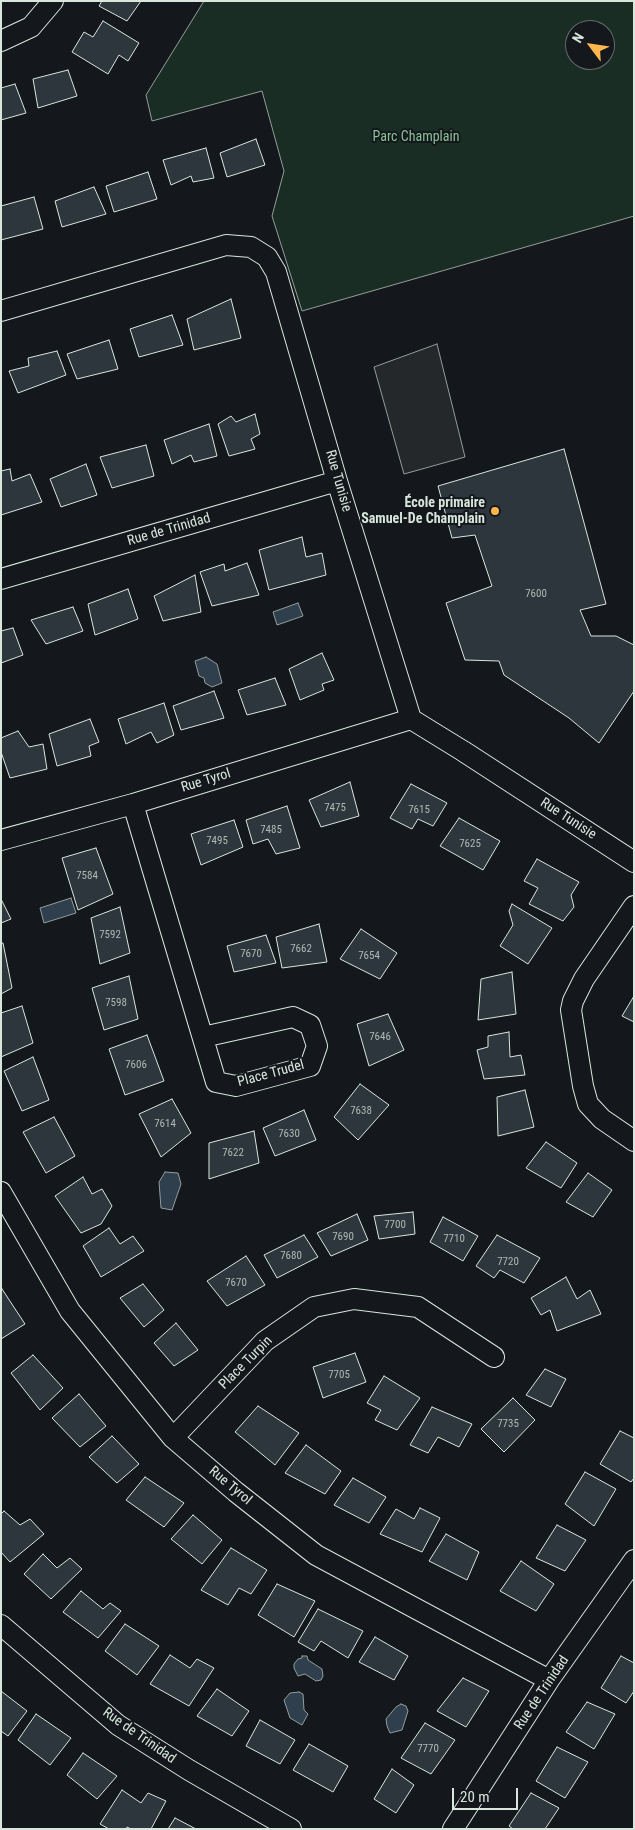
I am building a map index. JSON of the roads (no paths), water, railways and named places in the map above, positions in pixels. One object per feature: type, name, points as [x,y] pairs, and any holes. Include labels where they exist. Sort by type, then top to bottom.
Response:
[{"type":"street","points":[[1,40],[32,27],[53,1]]},
{"type":"street","name":"Rue Tunisie","points":[[1,311],[226,245],[251,247],[267,257],[276,272],[337,482],[410,719],[463,751],[634,862]]},
{"type":"street","name":"Rue de Trinidad","points":[[1,579],[337,482]]},
{"type":"street","name":"Rue Tyrol","points":[[1,840],[133,804],[410,719]]},
{"type":"street","name":"Place Trudel","points":[[133,804],[216,1082],[236,1086],[310,1066],[318,1046],[310,1025],[293,1017],[203,1037]]},
{"type":"street","points":[[634,906],[576,992],[571,1010],[582,1086],[588,1104],[602,1119],[634,1141]]},
{"type":"street","name":"Rue Tyrol","points":[[1,1192],[70,1311],[173,1438],[236,1492],[316,1555],[550,1680]]},
{"type":"street","name":"Place Turpin","points":[[173,1438],[265,1341],[314,1306],[354,1299],[418,1307],[494,1357]]},
{"type":"street","name":"Rue de Trinidad","points":[[453,1829],[550,1680],[634,1560]]},
{"type":"street","name":"Rue de Trinidad","points":[[1,1625],[118,1726],[291,1829]]},
{"type":"water","points":[[298,603],[303,616],[277,625],[273,612]]},
{"type":"water","points":[[206,657],[217,664],[222,683],[212,687],[205,683],[204,678],[199,676],[195,661]]},
{"type":"water","points":[[71,898],[76,913],[44,923],[40,908]]},
{"type":"water","points":[[165,1172],[178,1173],[181,1184],[172,1210],[161,1208],[159,1182]]},
{"type":"water","points":[[302,1656],[307,1656],[308,1660],[322,1669],[323,1676],[321,1680],[316,1681],[305,1674],[298,1676],[294,1664]]},
{"type":"water","points":[[299,1692],[303,1694],[304,1710],[308,1714],[302,1725],[290,1718],[284,1700],[290,1693]]},
{"type":"water","points":[[401,1704],[406,1706],[408,1711],[402,1730],[390,1733],[386,1719]]},
{"type":"place","name":"École primaire Samuel-De Champlain","points":[[495,511]]},
{"type":"park label","name":"Parc Champlain","points":[[416,137]]}]
